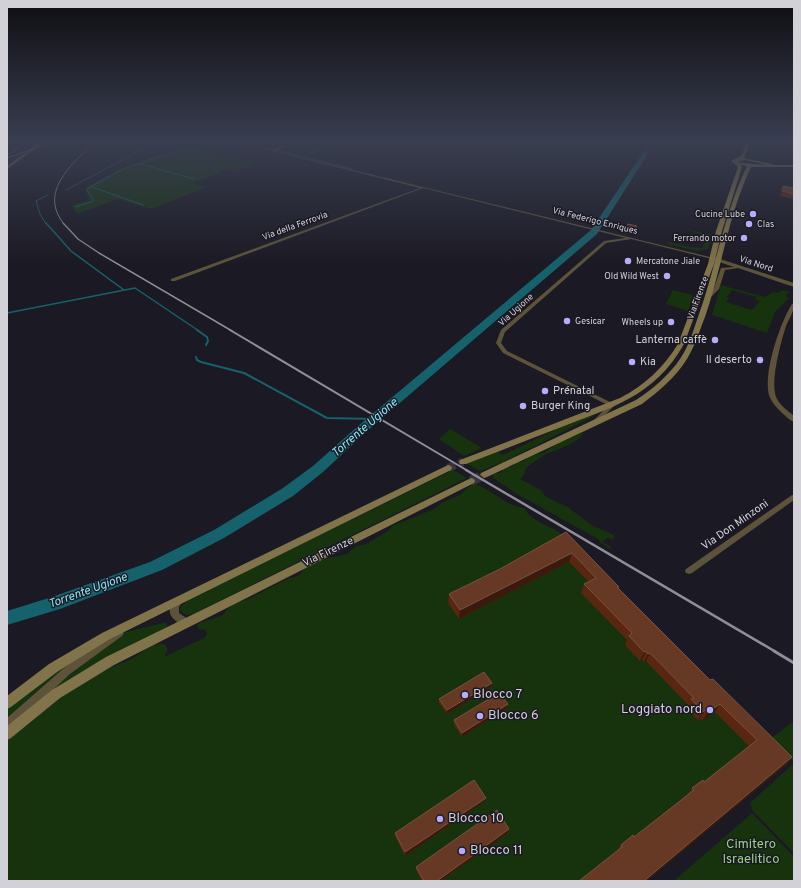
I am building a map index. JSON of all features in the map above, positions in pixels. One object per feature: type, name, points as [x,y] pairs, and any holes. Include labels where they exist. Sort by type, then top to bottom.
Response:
[{"type":"main road","name":"Via Firenze","points":[[484,475],[639,402],[656,390],[677,368],[692,344],[709,296],[716,259],[714,252],[719,231],[735,182]]},
{"type":"main road","name":"Via Firenze","points":[[463,462],[497,447],[612,405],[632,396],[652,381],[675,355],[683,338],[716,259],[741,182]]},
{"type":"main road","name":"Via Firenze","points":[[7,703],[67,659],[129,625],[448,468]]},
{"type":"main road","name":"Via Firenze","points":[[7,734],[40,707],[79,679],[110,661],[185,622],[472,481]]},
{"type":"street","name":"Via Federigo Enriques","points":[[399,182],[614,233],[716,259]]},
{"type":"street","name":"Via della Ferrovia","points":[[173,280],[422,188]]},
{"type":"street","name":"Via Ugione","points":[[612,405],[505,352],[498,343],[503,331],[605,242],[637,239]]},
{"type":"street","name":"Via Federigo Enriques","points":[[695,254],[714,252]]},
{"type":"street","name":"Via Nord","points":[[716,259],[794,284]]},
{"type":"street","name":"Via Firenze","points":[[709,296],[716,289],[723,269],[735,268],[747,270]]},
{"type":"street","points":[[794,305],[783,323],[771,385],[773,397],[794,420]]},
{"type":"street","name":"Via Firenze","points":[[596,421],[612,405]]},
{"type":"street","name":"Via Don Minzoni","points":[[689,571],[794,497]]},
{"type":"street","points":[[179,600],[173,607],[173,612],[178,619],[185,622]]},
{"type":"street","name":"Via Firenze","points":[[7,725],[67,671],[129,625]]},
{"type":"green space","points":[[95,182],[194,182],[193,183],[207,187],[151,209],[118,199],[77,214],[72,205],[89,201],[85,188]]},
{"type":"green space","points":[[685,229],[713,235],[708,249],[697,251],[667,244],[669,242],[702,248],[707,239],[705,236]]},
{"type":"green space","points":[[721,285],[765,297],[773,292],[777,293],[783,290],[790,292],[785,296],[789,298],[775,312],[767,333],[712,315]],"holes":[[[732,290],[757,297],[755,299],[760,301],[752,310],[726,302],[729,298],[727,297]]]},
{"type":"green space","points":[[673,290],[693,295],[688,311],[666,304]]},
{"type":"green space","points":[[593,415],[590,418],[505,461],[480,471],[465,463],[495,450],[503,455],[559,428]]},
{"type":"green space","points":[[450,429],[482,448],[464,456],[439,439]]},
{"type":"green space","points":[[583,433],[577,440],[546,454],[526,468],[524,475],[520,479],[541,490],[545,496],[569,507],[593,526],[614,535],[614,539],[607,538],[602,542],[610,546],[611,550],[598,539],[515,493],[492,477],[494,474],[502,472],[503,469],[513,466],[516,462],[522,462],[531,456],[545,452],[558,443]]},
{"type":"green space","points":[[453,470],[467,478],[193,614],[186,615],[180,611],[181,606],[188,600]]},
{"type":"green space","points":[[472,484],[479,485],[510,504],[525,509],[535,520],[559,532],[786,765],[647,881],[7,881],[7,738],[53,699],[77,683],[133,658],[153,645],[166,645],[168,650],[164,657],[204,638],[207,634],[206,630],[198,629],[197,624],[223,615],[227,609],[236,603],[250,598],[289,578],[299,576],[304,569],[312,564],[324,559],[347,554],[356,546],[364,545],[388,531],[392,526],[434,509],[443,502],[460,495]]},
{"type":"green space","points":[[166,622],[167,627],[96,664],[56,690],[48,691],[126,632]]},
{"type":"green space","points":[[66,665],[68,666],[7,719],[7,707]]},
{"type":"green space","points":[[794,721],[794,762],[770,739]]},
{"type":"green space","points":[[792,765],[794,766],[794,853],[752,810],[750,803]]},
{"type":"green space","name":"Cimitero Israelitico","points":[[752,813],[794,857],[794,881],[674,881]]},
{"type":"building","points":[[783,186],[794,188],[794,194],[782,191]]},
{"type":"building","points":[[628,224],[637,226],[634,231],[625,229]]},
{"type":"building","name":"Loggiato nord","points":[[566,532],[619,587],[617,587],[710,680],[713,679],[792,757],[644,881],[579,881],[622,847],[621,845],[633,835],[634,837],[694,790],[692,788],[703,780],[704,782],[757,740],[720,704],[707,713],[705,710],[703,712],[691,699],[694,698],[650,653],[648,654],[646,651],[644,652],[629,636],[632,633],[584,584],[596,578],[572,553],[460,610],[449,594],[500,569]]},
{"type":"building","name":"Blocco 7","points":[[484,672],[492,683],[447,710],[439,699]]},
{"type":"building","name":"Blocco 6","points":[[499,693],[508,704],[462,733],[454,720]]},
{"type":"building","name":"Blocco 10","points":[[474,780],[486,798],[405,852],[395,833]]},
{"type":"building","name":"Blocco 11","points":[[497,810],[509,829],[437,881],[424,881],[416,867]]},
{"type":"waterway","points":[[66,190],[80,182]]},
{"type":"waterway","points":[[75,207],[94,201],[87,190],[98,182]]},
{"type":"waterway","name":"Torrente Ugione","points":[[7,618],[54,604],[156,566],[219,534],[288,492],[318,469],[362,429],[594,232],[626,182]]},
{"type":"waterway","points":[[92,187],[143,205]]},
{"type":"waterway","points":[[46,224],[40,214],[36,201],[48,195]]},
{"type":"waterway","points":[[46,223],[71,251],[124,290]]},
{"type":"waterway","points":[[7,313],[135,288],[199,331]]},
{"type":"waterway","points":[[197,330],[207,337],[208,341],[206,345]]},
{"type":"waterway","points":[[196,357],[197,360],[201,362],[244,373],[327,418],[374,419]]},
{"type":"tunnel","points":[[448,468],[463,462]]},
{"type":"tunnel","points":[[471,481],[484,475]]},
{"type":"railway","points":[[60,182],[56,189],[54,200],[57,212],[64,224]]},
{"type":"railway","points":[[63,223],[78,239],[99,253],[232,331]]},
{"type":"railway","points":[[230,330],[468,471]]},
{"type":"railway","points":[[466,470],[776,652]]},
{"type":"railway","points":[[774,651],[794,663]]},
{"type":"place","name":"Cucine Lube","points":[[753,214]]},
{"type":"place","name":"Clas","points":[[749,224]]},
{"type":"place","name":"Ferrando motor","points":[[744,238]]},
{"type":"place","name":"Mercatone Jiale","points":[[628,261]]},
{"type":"place","name":"Old Wild West","points":[[667,276]]},
{"type":"place","name":"Gesicar","points":[[567,321]]},
{"type":"place","name":"Wheels up","points":[[671,322]]},
{"type":"place","name":"Lanterna caffè","points":[[715,340]]},
{"type":"place","name":"Il deserto","points":[[760,360]]},
{"type":"place","name":"Kia","points":[[632,362]]},
{"type":"place","name":"Prénatal","points":[[545,391]]},
{"type":"place","name":"Burger King","points":[[523,406]]},
{"type":"place","name":"Blocco 7","points":[[465,695]]},
{"type":"place","name":"Loggiato nord","points":[[710,710]]},
{"type":"place","name":"Blocco 6","points":[[480,716]]},
{"type":"place","name":"Blocco 10","points":[[440,819]]},
{"type":"place","name":"Blocco 11","points":[[462,851]]}]
